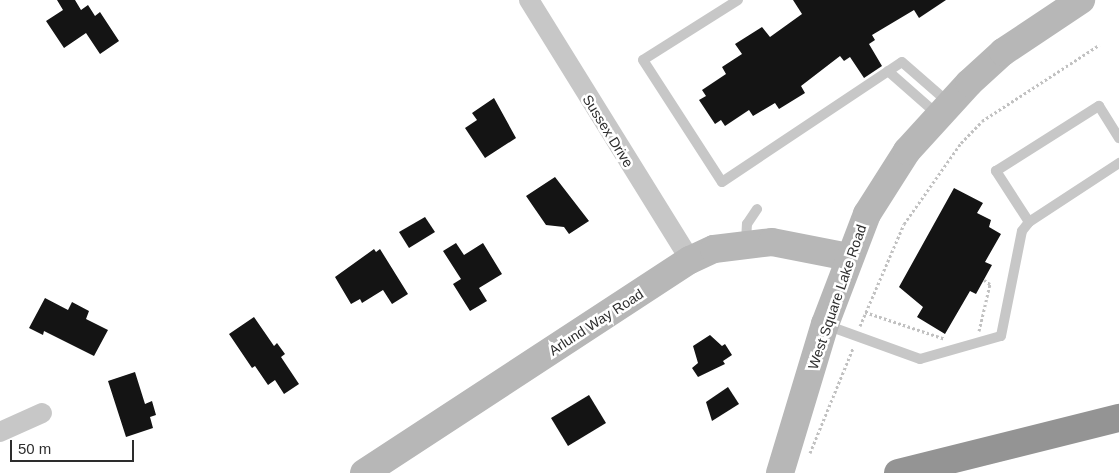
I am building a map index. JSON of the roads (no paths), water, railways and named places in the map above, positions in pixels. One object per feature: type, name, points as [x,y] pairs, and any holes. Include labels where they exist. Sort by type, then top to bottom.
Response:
[{"type":"highway","points":[[898,473],[1119,418]]},
{"type":"main road","name":"West Square Lake Road","points":[[780,473],[825,324],[849,256],[867,214],[907,151],[943,109],[1003,52],[1081,0]]},
{"type":"main road","name":"Arlund Way Road","points":[[364,473],[690,260],[746,242],[786,243],[849,256]]},
{"type":"street","name":"Sussex Drive","points":[[529,0],[690,260]]},
{"type":"street","points":[[0,432],[42,413]]},
{"type":"lane","points":[[738,0],[643,60],[722,182],[902,62],[943,109]]},
{"type":"lane","points":[[888,71],[943,109]]},
{"type":"lane","points":[[1028,222],[996,171],[1099,106],[1119,138]]},
{"type":"lane","points":[[825,324],[920,359],[1001,336],[1022,232],[1028,222],[1119,163]]},
{"type":"lane","points":[[746,242],[747,224],[757,209]]}]
